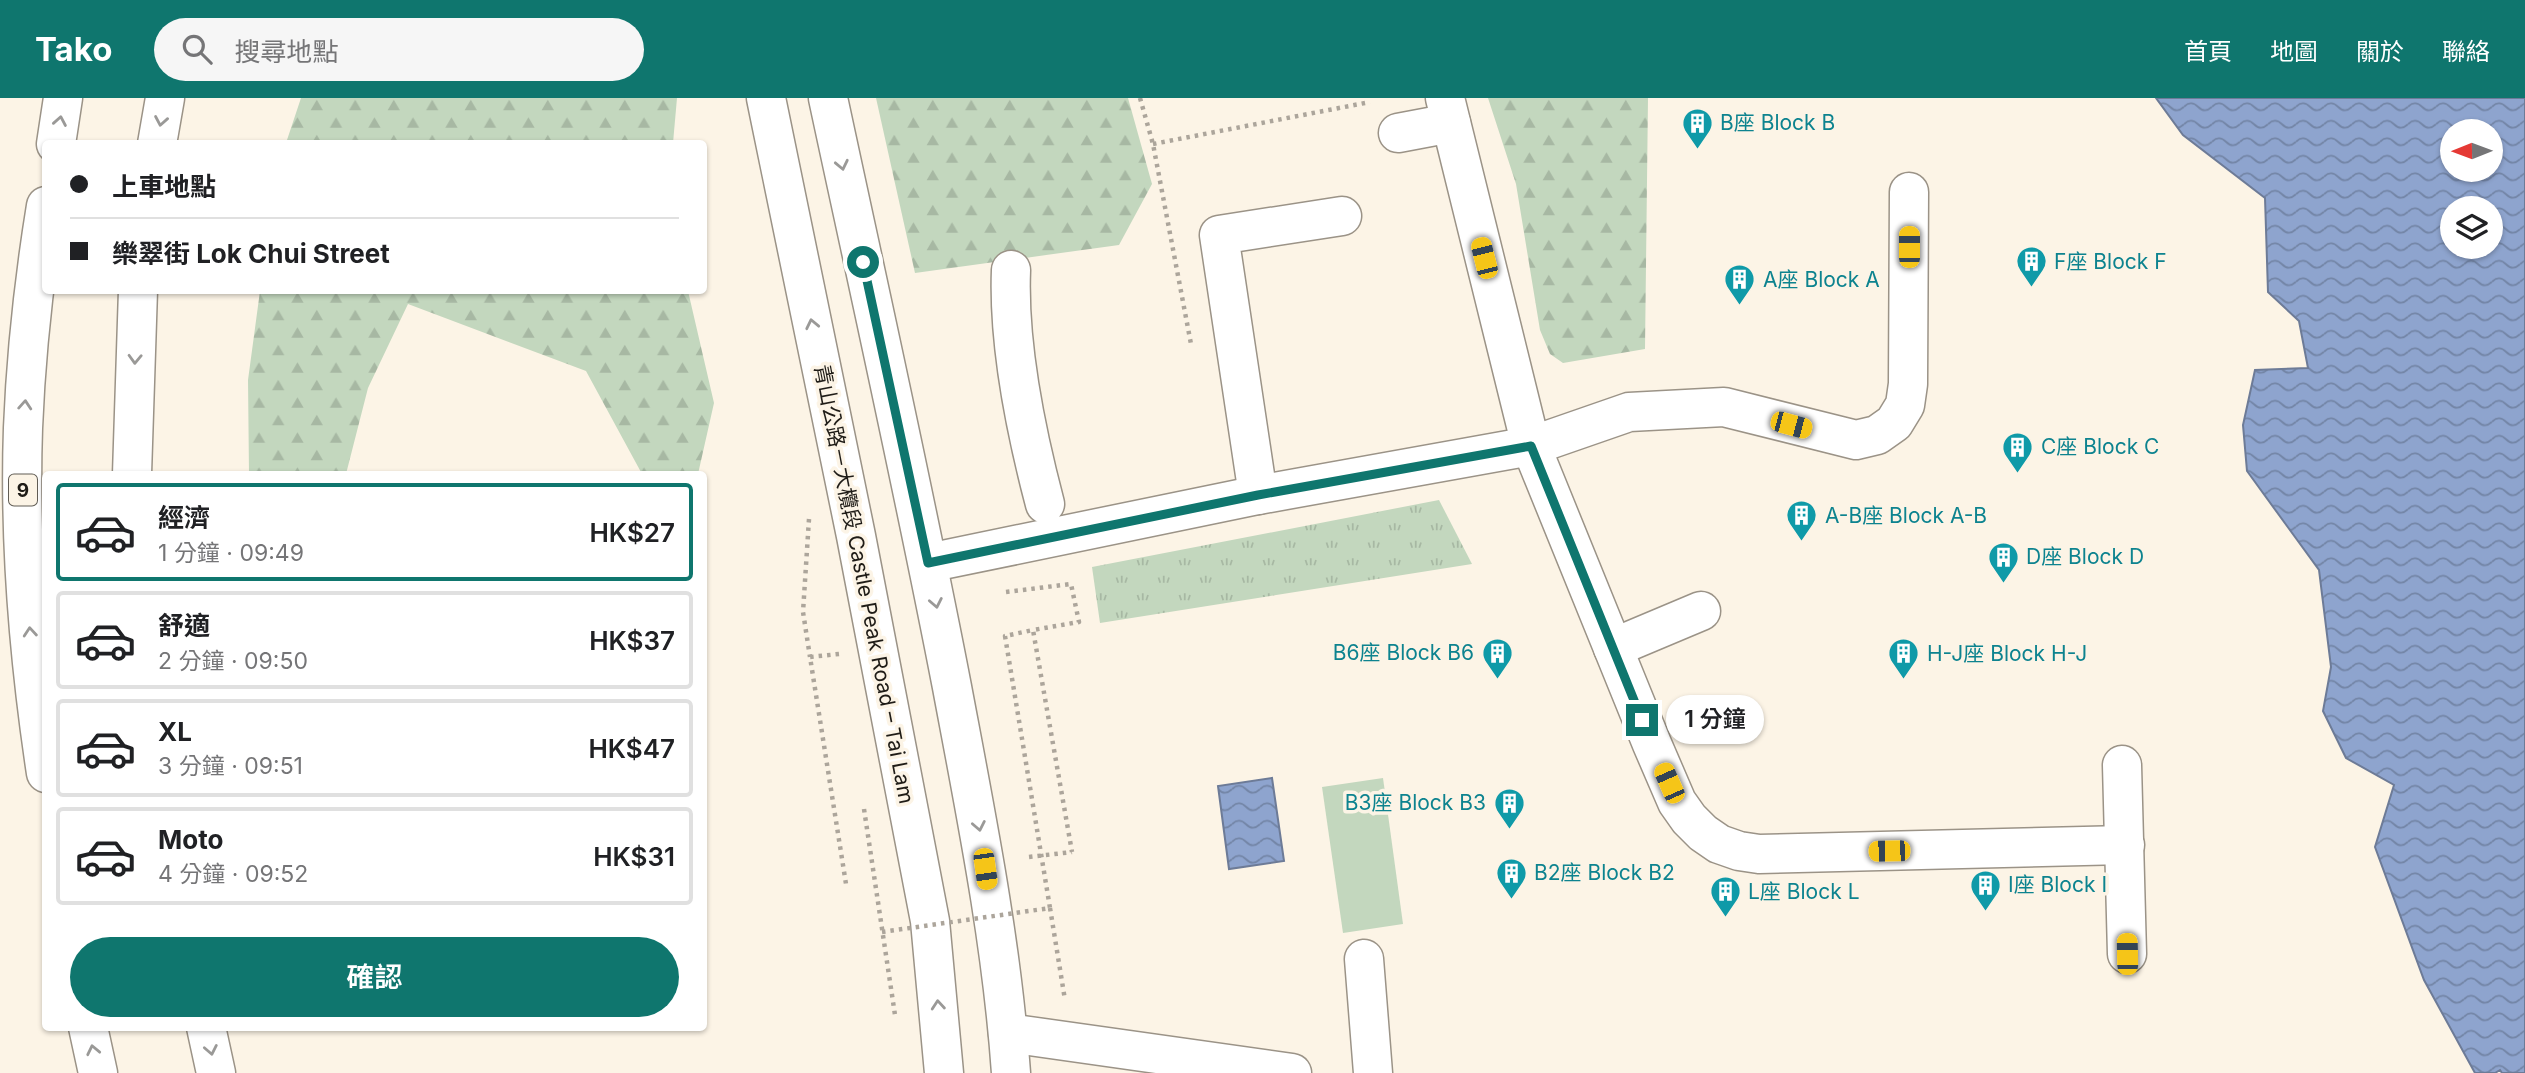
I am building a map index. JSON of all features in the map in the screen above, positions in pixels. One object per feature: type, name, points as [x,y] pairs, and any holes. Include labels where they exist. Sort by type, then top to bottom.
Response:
[{"type":"main road","points":[[57,140],[64,98]]},
{"type":"main road","points":[[159,140],[165,98]]},
{"type":"main road","name":"青山公路－大欖段 Castle Peak Road – Tai Lam","points":[[766,98],[930,921],[944,1073]]},
{"type":"main road","points":[[828,98],[928,563],[982,842],[1009,1033],[1011,1073]]},
{"type":"main road","points":[[1398,133],[1448,111],[1531,446],[1677,802],[1703,834],[1739,851],[1759,854],[2124,845]]},
{"type":"main road","points":[[928,563],[1258,495],[1531,446],[1629,412],[1724,407],[1856,440],[1877,435],[1894,423],[1905,405],[1909,384],[1909,192]]},
{"type":"main road","points":[[1258,495],[1219,235],[1342,216]]},
{"type":"main road","name":"9","points":[[42,231],[28,351],[23,482],[26,586],[42,736]]},
{"type":"main road","points":[[1011,270],[1010,291],[1019,378],[1045,504]]},
{"type":"main road","points":[[132,471],[138,294]]},
{"type":"main road","points":[[1613,648],[1701,611]]},
{"type":"main road","points":[[2122,765],[2127,954]]},
{"type":"main road","points":[[1364,959],[1373,1073]]},
{"type":"main road","points":[[89,1031],[98,1073]]},
{"type":"main road","points":[[207,1031],[216,1073]]},
{"type":"main road","points":[[1009,1033],[1292,1073]]},
{"type":"path","points":[[1140,98],[1153,144],[1193,356]]},
{"type":"path","points":[[1153,144],[1378,101]]},
{"type":"path","points":[[809,511],[803,612],[846,884]]},
{"type":"path","points":[[1006,592],[1071,584],[1079,622],[1005,636],[1066,1008]]},
{"type":"path","points":[[1030,857],[1072,852],[1033,630]]},
{"type":"path","points":[[810,657],[841,654],[843,667]]},
{"type":"path","points":[[862,799],[896,1027]]},
{"type":"path","points":[[882,932],[1050,908]]},
{"type":"green space","points":[[301,98],[677,98],[673,140],[287,140]]},
{"type":"green space","points":[[876,98],[1128,98],[1152,184],[1119,245],[915,273]]},
{"type":"green space","points":[[1488,98],[1648,98],[1645,349],[1563,363],[1550,354],[1540,330],[1516,184]]},
{"type":"green space","points":[[260,294],[689,294],[714,403],[699,471],[640,471],[586,371],[408,304],[368,388],[347,471],[249,471],[248,380]]},
{"type":"green space","points":[[1439,500],[1472,564],[1100,623],[1092,567]]},
{"type":"green space","points":[[1383,778],[1403,924],[1343,933],[1322,787]]},
{"type":"water","points":[[2156,98],[2525,98],[2525,1073],[2502,1073],[2500,1070],[2495,1073],[2475,1073],[2424,980],[2375,847],[2394,785],[2346,758],[2323,711],[2331,667],[2319,570],[2247,471],[2243,425],[2255,370],[2308,368],[2299,321],[2268,292],[2265,198],[2183,135]]},
{"type":"water","points":[[1272,778],[1284,861],[1229,869],[1218,786]]},
{"type":"place","name":"B座 Block B","points":[[1697,150]]},
{"type":"place","name":"F座 Block F","points":[[2031,289]]},
{"type":"place","name":"A座 Block A","points":[[1740,307]]},
{"type":"place","name":"C座 Block C","points":[[2018,474]]},
{"type":"place","name":"A-B座 Block A-B","points":[[1802,543]]},
{"type":"place","name":"D座 Block D","points":[[2003,584]]},
{"type":"place","name":"B6座 Block B6","points":[[1497,680]]},
{"type":"place","name":"H-J座 Block H-J","points":[[1904,681]]},
{"type":"place","name":"B3座 Block B3","points":[[1509,830]]},
{"type":"place","name":"B2座 Block B2","points":[[1511,900]]},
{"type":"place","name":"I座 Block I","points":[[1985,912]]},
{"type":"place","name":"L座 Block L","points":[[1725,919]]},
{"type":"route","points":[[863,262],[928,563],[1258,495],[1531,446],[1642,720]]}]
